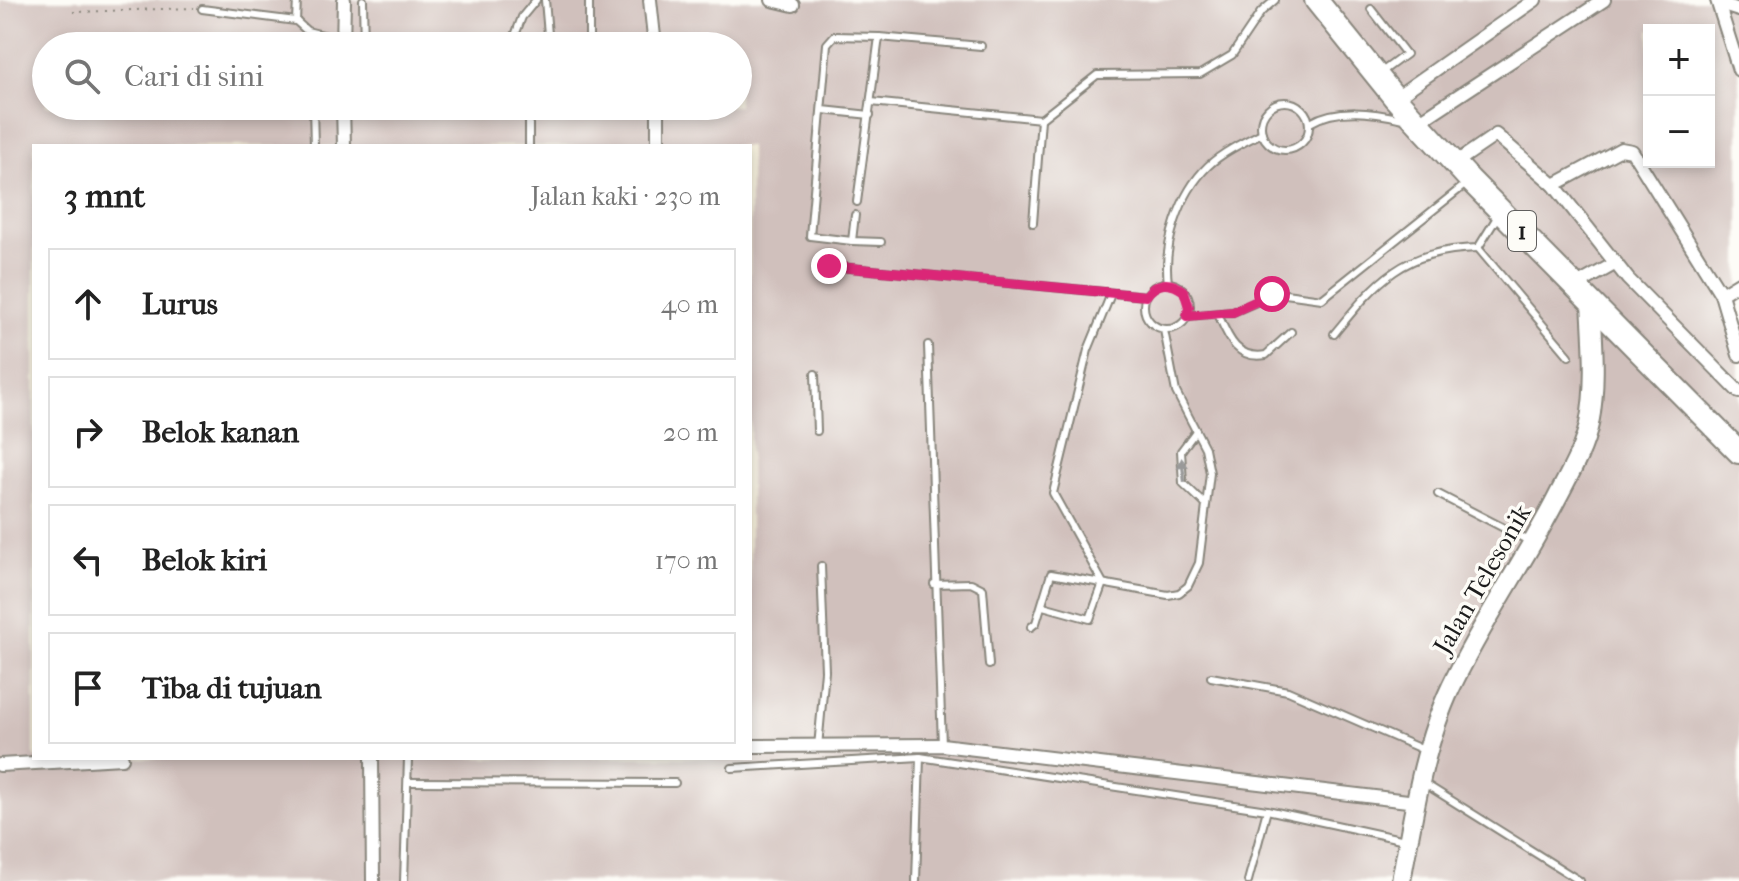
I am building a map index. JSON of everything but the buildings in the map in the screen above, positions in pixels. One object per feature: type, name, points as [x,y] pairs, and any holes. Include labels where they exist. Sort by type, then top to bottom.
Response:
[{"type":"highway","name":"1","points":[[1316,0],[1376,76],[1470,180],[1739,452]]},
{"type":"street","points":[[343,32],[344,0]]},
{"type":"street","points":[[650,0],[653,32]]},
{"type":"street","points":[[772,0],[793,5]]},
{"type":"street","points":[[1395,98],[1535,0]]},
{"type":"street","points":[[1417,123],[1604,0]]},
{"type":"street","points":[[1719,2],[1739,10]]},
{"type":"street","points":[[1719,2],[1739,70]]},
{"type":"street","points":[[343,120],[344,144]]},
{"type":"street","points":[[658,120],[658,144]]},
{"type":"street","points":[[1455,163],[1496,135],[1554,185],[1616,263],[1739,392]]},
{"type":"street","points":[[1554,185],[1621,149],[1629,150],[1721,294],[1739,355]]},
{"type":"street","points":[[1584,294],[1616,263]]},
{"type":"street","points":[[1721,294],[1739,283]]},
{"type":"street","name":"Jalan Telesonik","points":[[1401,881],[1416,802],[1451,686],[1504,590],[1535,544],[1574,466],[1589,423],[1594,359],[1584,294]]},
{"type":"street","points":[[752,746],[942,745],[1416,802]]},
{"type":"street","points":[[0,765],[87,760]]},
{"type":"street","points":[[372,760],[373,881]]},
{"type":"lane","points":[[296,21],[297,0]]},
{"type":"lane","points":[[363,0],[364,32]]},
{"type":"lane","points":[[516,32],[522,17],[536,0]]},
{"type":"lane","points":[[545,0],[548,32]]},
{"type":"lane","points":[[589,0],[589,32]]},
{"type":"lane","points":[[871,102],[1041,119],[1097,75],[1200,74],[1232,55],[1261,12],[1275,0]]},
{"type":"lane","points":[[202,9],[296,21],[310,32]]},
{"type":"lane","points":[[1371,9],[1406,54],[1376,76]]},
{"type":"lane","points":[[881,242],[810,236],[828,41],[834,36],[879,37],[981,46]]},
{"type":"lane","points":[[857,202],[879,37]]},
{"type":"lane","points":[[1280,102],[1293,103],[1304,111],[1310,123],[1308,135],[1301,145],[1290,150],[1278,149],[1268,143],[1262,133],[1262,119],[1269,108],[1280,102]]},
{"type":"lane","points":[[823,110],[870,115]]},
{"type":"lane","points":[[1310,123],[1321,116],[1343,113],[1383,115],[1417,123]]},
{"type":"lane","points":[[1033,223],[1041,119]]},
{"type":"lane","points":[[313,120],[314,144]]},
{"type":"lane","points":[[529,120],[529,144]]},
{"type":"lane","points":[[1168,283],[1168,242],[1191,191],[1207,167],[1262,133]]},
{"type":"lane","points":[[1187,316],[1233,312],[1272,294],[1322,299],[1470,180]]},
{"type":"lane","points":[[1478,248],[1502,211]]},
{"type":"lane","points":[[852,241],[855,215]]},
{"type":"lane","points":[[1334,334],[1378,281],[1446,249],[1478,248]]},
{"type":"lane","points":[[1478,248],[1569,356]]},
{"type":"lane","points":[[829,266],[1146,296]]},
{"type":"lane","points":[[1168,283],[1184,291],[1189,307],[1187,316],[1182,324],[1164,330],[1151,324],[1144,311],[1146,296],[1159,284],[1168,283]]},
{"type":"lane","points":[[1043,606],[1090,619],[1103,583],[1053,493],[1088,350],[1111,294]]},
{"type":"lane","points":[[1218,314],[1233,346],[1245,354],[1266,355],[1291,332]]},
{"type":"lane","points":[[1031,627],[1043,606],[1049,574],[1168,595],[1179,593],[1193,579],[1199,563],[1209,461],[1176,392],[1164,330]]},
{"type":"lane","points":[[928,345],[942,745]]},
{"type":"lane","points":[[815,374],[817,431]]},
{"type":"lane","points":[[1196,431],[1181,451],[1183,483],[1206,505]]},
{"type":"lane","points":[[1438,494],[1535,544]]},
{"type":"lane","points":[[818,747],[825,671],[821,566]]},
{"type":"lane","points":[[934,584],[971,583],[983,589],[989,665]]},
{"type":"lane","points":[[1211,677],[1288,691],[1429,752]]},
{"type":"lane","points":[[916,881],[920,757]]},
{"type":"lane","points":[[732,768],[920,757],[1267,810],[1409,841]]},
{"type":"lane","points":[[404,881],[408,760]]},
{"type":"lane","points":[[408,782],[675,783]]},
{"type":"lane","points":[[1422,782],[1580,881]]},
{"type":"lane","points":[[1248,881],[1267,810]]},
{"type":"path","points":[[73,12],[202,9]]},
{"type":"shaded area","points":[[0,0],[1739,0],[1739,881],[0,881]]},
{"type":"route","points":[[829,266],[1146,296],[1159,284],[1168,283],[1184,291],[1189,307],[1187,316],[1233,312],[1272,294]]}]
